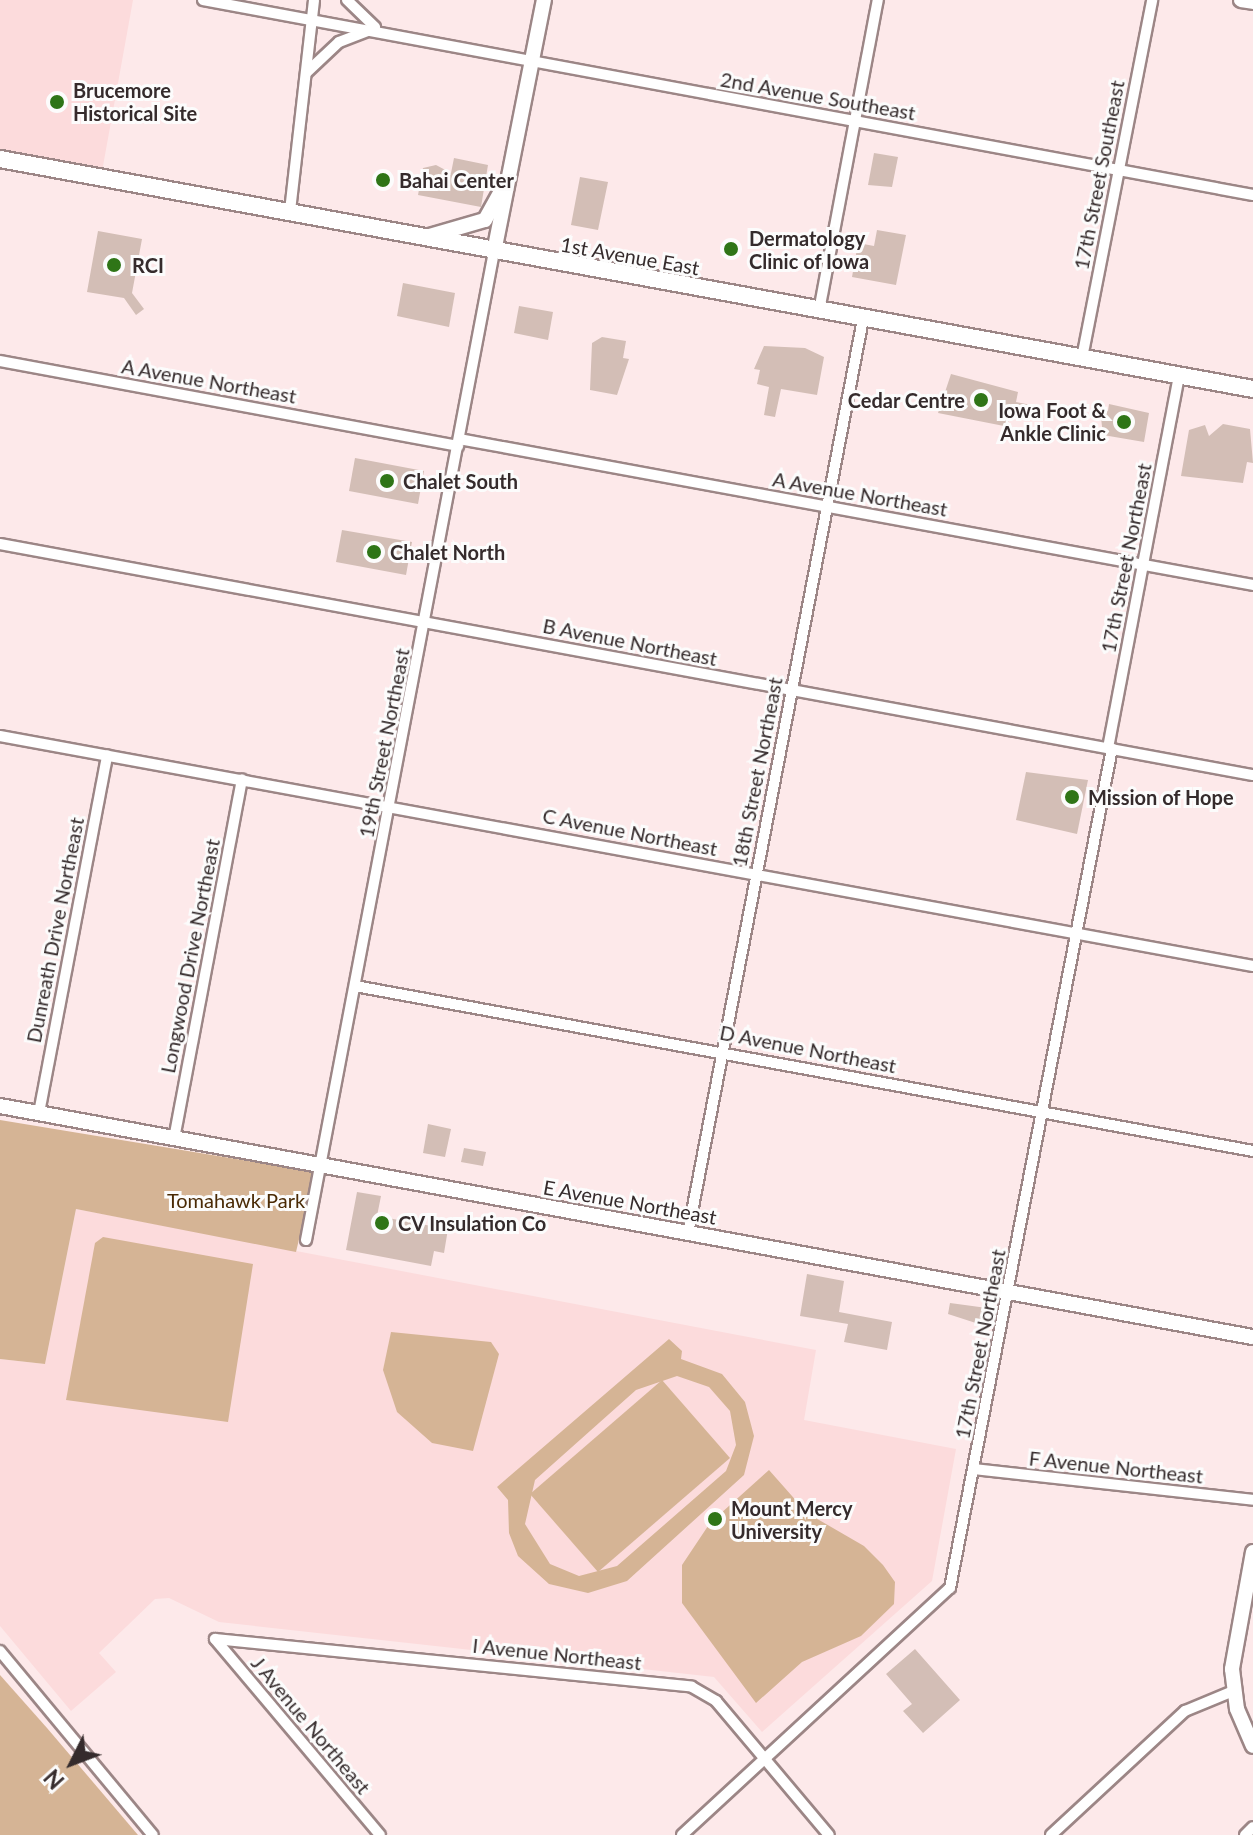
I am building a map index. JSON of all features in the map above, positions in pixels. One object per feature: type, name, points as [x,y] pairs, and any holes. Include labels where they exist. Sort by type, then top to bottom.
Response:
[{"type":"main road","name":"1st Avenue East","points":[[0,159],[1253,389]]},
{"type":"street","name":"2nd Avenue Southeast","points":[[203,0],[377,28],[532,62],[1253,195]]},
{"type":"street","points":[[290,211],[314,0]]},
{"type":"street","points":[[306,73],[339,42],[377,28],[347,0]]},
{"type":"street","points":[[494,252],[544,0]]},
{"type":"street","points":[[819,311],[878,0]]},
{"type":"street","name":"17th Street Southeast","points":[[1082,358],[1152,0]]},
{"type":"street","points":[[1241,0],[1253,2]]},
{"type":"street","points":[[419,238],[485,220],[512,165]]},
{"type":"street","name":"19th Street Northeast","points":[[306,1240],[426,623],[494,252]]},
{"type":"street","name":"18th Street Northeast","points":[[688,1233],[863,319]]},
{"type":"street","name":"A Avenue Northeast","points":[[0,361],[827,505],[1253,585]]},
{"type":"street","name":"17th Street Northeast","points":[[682,1835],[941,1602],[954,1572],[1078,933],[1179,376]]},
{"type":"street","name":"B Avenue Northeast","points":[[0,544],[1253,775]]},
{"type":"street","name":"C Avenue Northeast","points":[[0,736],[1253,966]]},
{"type":"street","name":"Dunreath Drive Northeast","points":[[39,1113],[107,755]]},
{"type":"street","name":"Longwood Drive Northeast","points":[[174,1139],[242,779]]},
{"type":"street","name":"D Avenue Northeast","points":[[355,986],[1253,1151]]},
{"type":"street","name":"E Avenue Northeast","points":[[0,1106],[1253,1337]]},
{"type":"street","name":"F Avenue Northeast","points":[[974,1469],[1253,1500]]},
{"type":"street","points":[[1253,1552],[1233,1658],[1233,1691],[1253,1746]]},
{"type":"street","name":"I Avenue Northeast","points":[[215,1639],[680,1684],[716,1701],[829,1835]]},
{"type":"street","name":"J Avenue Northeast","points":[[215,1639],[380,1835]]},
{"type":"street","points":[[0,1651],[153,1835]]},
{"type":"street","points":[[1051,1835],[1185,1711],[1233,1691]]},
{"type":"street","points":[[1245,1835],[1253,1827]]},
{"type":"shaded area","name":"Brucemore Historical Site","points":[[0,0],[133,0],[101,177],[0,159]]},
{"type":"shaded area","name":"Mount Mercy University","points":[[76,1209],[816,1350],[804,1420],[956,1449],[932,1581],[762,1732],[714,1677],[219,1622],[169,1598],[155,1599],[99,1653],[116,1672],[71,1711],[0,1626],[0,1359],[45,1364]]},
{"type":"green space","name":"Tomahawk Park","points":[[0,1120],[315,1172],[296,1252],[76,1209],[45,1364],[0,1359]]},
{"type":"green space","points":[[103,1237],[253,1264],[228,1422],[66,1400],[95,1243]]},
{"type":"green space","points":[[391,1332],[491,1342],[499,1354],[473,1451],[432,1443],[397,1412],[383,1370]]},
{"type":"green space","points":[[669,1339],[682,1351],[681,1359],[722,1374],[745,1402],[754,1436],[744,1475],[627,1581],[588,1593],[549,1584],[518,1556],[509,1533],[508,1500],[497,1487]],"holes":[[[677,1376],[709,1387],[730,1411],[736,1445],[726,1471],[617,1566],[579,1576],[550,1564],[525,1524],[535,1480],[636,1390]]]},
{"type":"green space","points":[[662,1380],[730,1458],[598,1572],[530,1494]]},
{"type":"green space","points":[[769,1470],[807,1513],[864,1546],[883,1565],[895,1582],[894,1604],[861,1636],[802,1662],[756,1703],[682,1603],[682,1565],[710,1523]]},
{"type":"green space","points":[[0,1675],[47,1728],[138,1835],[0,1835]]},
{"type":"building","points":[[874,153],[898,157],[892,187],[868,185]]},
{"type":"building","points":[[454,158],[488,165],[481,207],[418,195],[423,168],[436,165],[451,173]]},
{"type":"building","points":[[580,177],[608,182],[598,230],[571,225]]},
{"type":"building","points":[[877,230],[906,235],[896,285],[852,277],[858,243],[874,246]]},
{"type":"building","name":"RCI","points":[[98,231],[142,239],[132,293],[144,309],[136,315],[124,298],[87,292]]},
{"type":"building","points":[[403,283],[455,293],[449,327],[397,316]]},
{"type":"building","points":[[519,306],[553,312],[548,340],[514,333]]},
{"type":"building","points":[[602,337],[626,341],[623,358],[629,359],[617,395],[590,390],[592,343]]},
{"type":"building","points":[[764,346],[805,348],[824,357],[817,395],[781,389],[775,417],[764,415],[769,387],[757,384],[760,370],[754,369]]},
{"type":"building","name":"Cedar Centre","points":[[951,374],[1018,392],[1016,402],[1031,405],[1028,420],[1013,417],[1004,426],[938,413]]},
{"type":"building","name":"Iowa Foot & Ankle Clinic","points":[[1109,404],[1149,413],[1144,442],[1103,435],[1100,409],[1108,411]]},
{"type":"building","points":[[1223,424],[1250,429],[1253,463],[1247,462],[1243,483],[1181,476],[1189,430],[1205,425],[1209,436]]},
{"type":"building","name":"Chalet South","points":[[355,458],[424,471],[418,504],[349,491]]},
{"type":"building","name":"Chalet North","points":[[342,530],[412,542],[406,575],[336,562]]},
{"type":"building","name":"Mission of Hope","points":[[1026,772],[1088,780],[1077,834],[1016,820]]},
{"type":"building","points":[[428,1124],[451,1129],[445,1157],[423,1153]]},
{"type":"building","points":[[464,1148],[486,1152],[483,1166],[461,1162]]},
{"type":"building","name":"CV Insulation Co","points":[[357,1192],[381,1196],[377,1216],[448,1229],[444,1253],[434,1251],[431,1266],[346,1250]]},
{"type":"building","points":[[807,1274],[844,1281],[839,1312],[892,1322],[887,1350],[844,1342],[848,1324],[800,1316]]},
{"type":"building","points":[[950,1303],[987,1308],[982,1325],[948,1314]]},
{"type":"building","points":[[915,1649],[960,1700],[923,1733],[903,1711],[912,1704],[886,1674]]},
{"type":"place","name":"Brucemore Historical Site","points":[[57,102]]},
{"type":"place","name":"Bahai Center","points":[[383,180]]},
{"type":"place","name":"Dermatology Clinic of Iowa","points":[[731,249]]},
{"type":"place","name":"RCI","points":[[114,265]]},
{"type":"place","name":"Cedar Centre","points":[[981,400]]},
{"type":"place","name":"Iowa Foot & Ankle Clinic","points":[[1124,422]]},
{"type":"place","name":"Chalet South","points":[[387,481]]},
{"type":"place","name":"Chalet North","points":[[374,552]]},
{"type":"place","name":"Mission of Hope","points":[[1072,797]]},
{"type":"place","name":"CV Insulation Co","points":[[382,1223]]},
{"type":"place","name":"Mount Mercy University","points":[[715,1519]]}]
